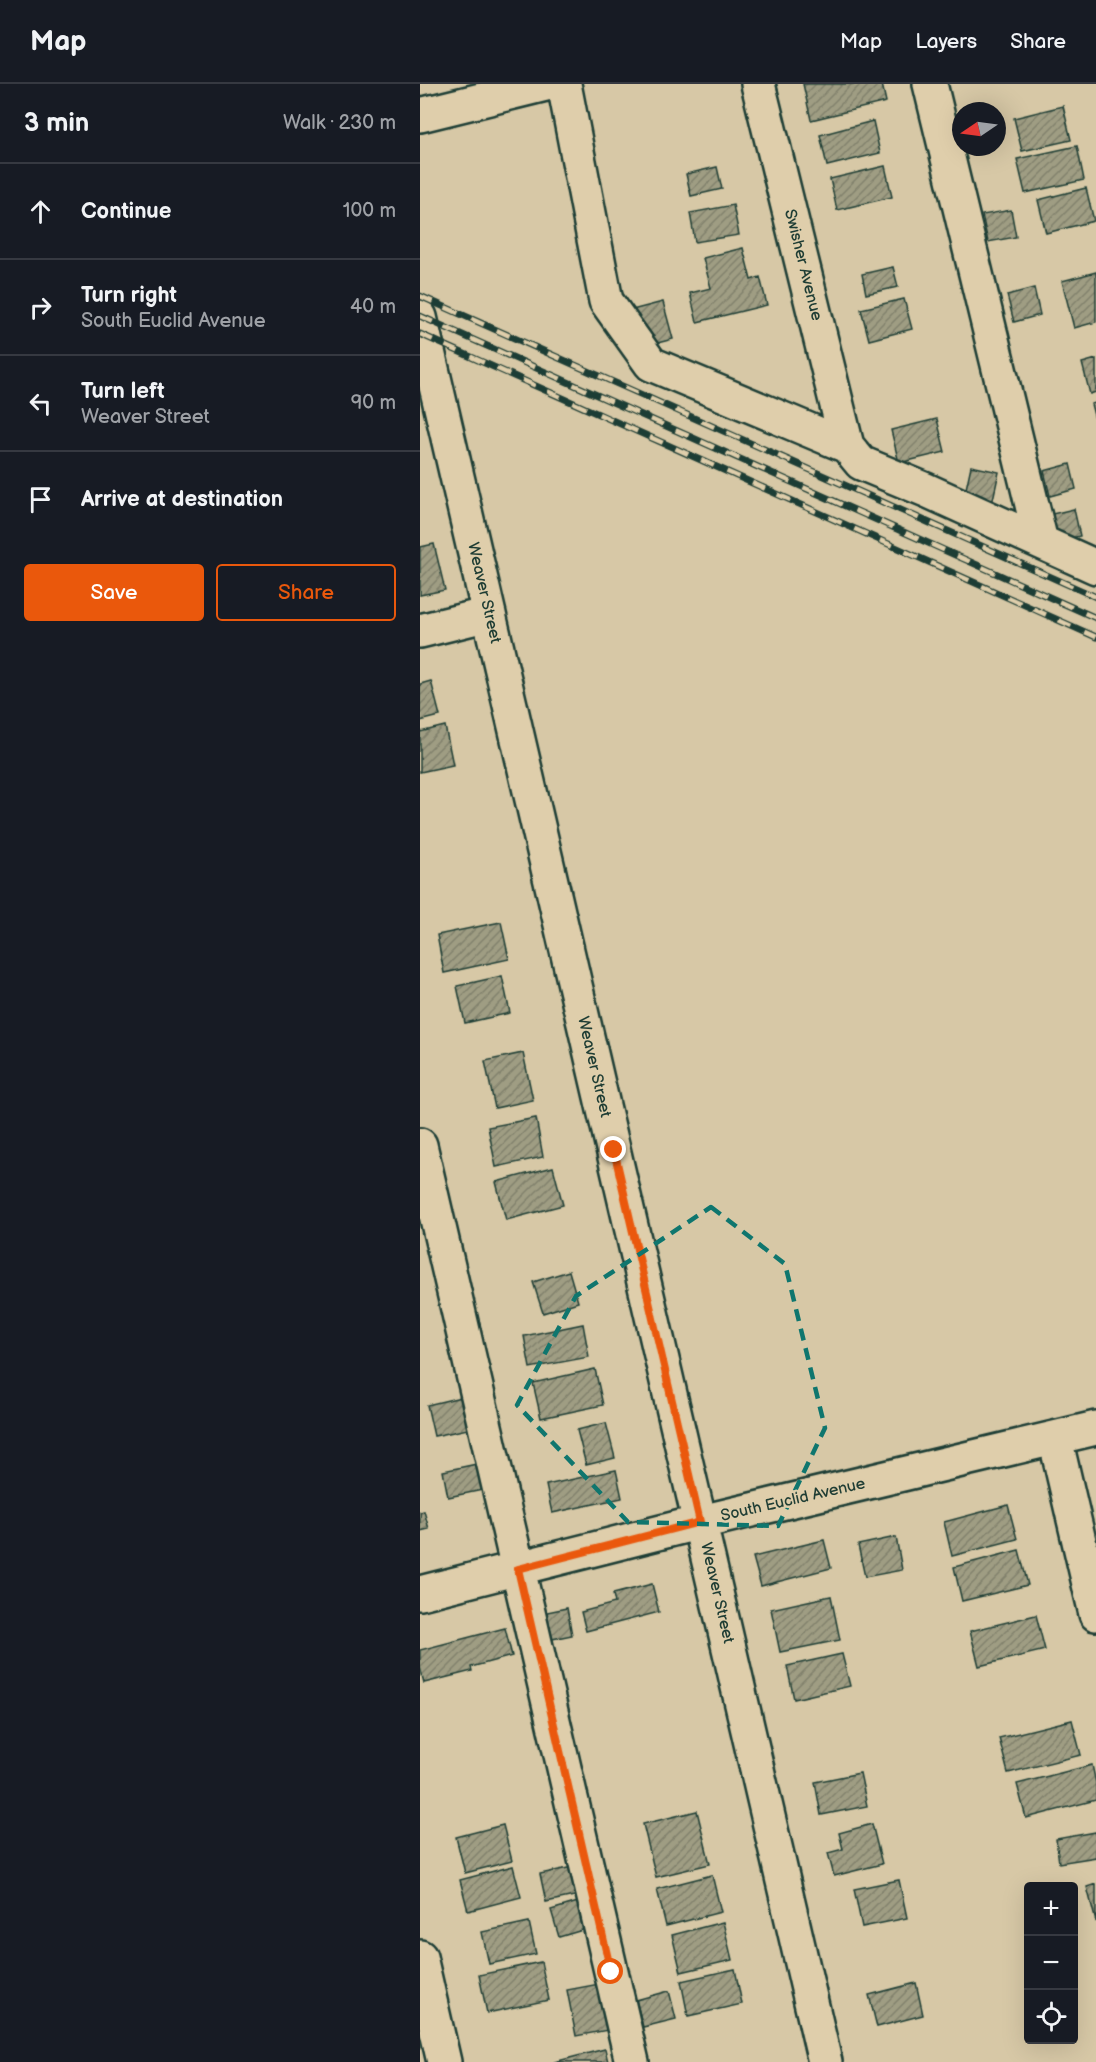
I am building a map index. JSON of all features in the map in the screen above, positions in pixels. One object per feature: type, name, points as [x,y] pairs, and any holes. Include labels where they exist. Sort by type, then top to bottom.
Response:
[{"type":"street","points":[[420,115],[546,84]]},
{"type":"street","points":[[564,84],[606,302],[651,364],[847,446],[861,463],[1096,567]]},
{"type":"street","name":"Swisher Avenue","points":[[758,84],[847,446]]},
{"type":"street","points":[[930,84],[1041,542]]},
{"type":"street","name":"Weaver Street","points":[[420,317],[428,374],[489,614],[825,2062]]},
{"type":"street","points":[[420,631],[489,614]]},
{"type":"street","points":[[420,1145],[632,2062]]},
{"type":"street","name":"South Euclid Avenue","points":[[420,1593],[700,1522],[1096,1428]]},
{"type":"street","points":[[1055,1438],[1096,1614]]},
{"type":"street","points":[[420,1957],[444,2062]]},
{"type":"highlighted area","points":[[711,1207],[785,1264],[825,1428],[778,1526],[628,1522],[517,1405],[576,1296]]},
{"type":"building","points":[[803,84],[882,84],[886,102],[811,120]]},
{"type":"building","points":[[1063,106],[1071,140],[1022,151],[1014,118]]},
{"type":"building","points":[[873,121],[880,153],[827,166],[820,135]]},
{"type":"building","points":[[1077,146],[1084,180],[1025,193],[1017,159]]},
{"type":"building","points":[[885,166],[892,197],[837,210],[830,179]]},
{"type":"building","points":[[717,167],[722,189],[691,196],[686,174]]},
{"type":"building","points":[[1086,188],[1094,221],[1046,233],[1038,200]]},
{"type":"building","points":[[733,205],[739,235],[695,242],[690,213]]},
{"type":"building","points":[[1011,210],[1016,237],[988,242],[982,215]]},
{"type":"building","points":[[743,248],[751,280],[760,277],[767,305],[697,322],[690,293],[711,288],[703,258]]},
{"type":"building","points":[[893,267],[898,287],[866,294],[862,274]]},
{"type":"building","points":[[1096,272],[1096,322],[1074,328],[1062,281]]},
{"type":"building","points":[[1034,288],[1040,315],[1014,322],[1007,295]]},
{"type":"building","points":[[904,299],[912,329],[869,340],[861,309]]},
{"type":"building","points":[[663,302],[673,339],[642,347],[632,310]]},
{"type":"building","points":[[1096,359],[1096,392],[1090,394],[1082,363]]},
{"type":"building","points":[[1096,403],[1096,423],[1091,404]]},
{"type":"building","points":[[937,419],[945,452],[899,463],[891,430]]},
{"type":"building","points":[[1070,464],[1076,489],[1050,496],[1044,471]]},
{"type":"building","points":[[971,466],[999,472],[992,504],[964,498]]},
{"type":"building","points":[[1074,509],[1080,536],[1057,541],[1052,514]]},
{"type":"building","points":[[434,544],[445,590],[420,595],[420,547]]},
{"type":"building","points":[[431,681],[440,716],[420,721],[420,684]]},
{"type":"building","points":[[445,726],[453,765],[420,772],[420,732]]},
{"type":"building","points":[[501,922],[509,959],[444,973],[437,935]]},
{"type":"building","points":[[502,976],[510,1013],[465,1023],[457,986]]},
{"type":"building","points":[[523,1053],[533,1100],[495,1108],[485,1061]]},
{"type":"building","points":[[536,1118],[543,1157],[496,1167],[488,1127]]},
{"type":"building","points":[[553,1167],[563,1205],[506,1220],[496,1182]]},
{"type":"building","points":[[569,1271],[578,1302],[543,1313],[533,1282]]},
{"type":"building","points":[[583,1324],[589,1357],[530,1368],[524,1336]]},
{"type":"building","points":[[595,1369],[603,1405],[541,1418],[533,1383]]},
{"type":"building","points":[[461,1397],[468,1429],[434,1436],[427,1405]]},
{"type":"building","points":[[606,1423],[615,1458],[586,1465],[577,1430]]},
{"type":"building","points":[[477,1464],[483,1490],[448,1497],[443,1471]]},
{"type":"building","points":[[616,1470],[622,1498],[552,1513],[546,1485]]},
{"type":"building","points":[[1008,1505],[1017,1539],[952,1556],[944,1522]]},
{"type":"building","points":[[424,1511],[429,1529],[420,1531],[420,1512]]},
{"type":"building","points":[[896,1537],[902,1570],[865,1577],[858,1545]]},
{"type":"building","points":[[824,1540],[831,1568],[761,1586],[753,1557]]},
{"type":"building","points":[[1019,1550],[1028,1585],[962,1601],[954,1567]]},
{"type":"building","points":[[652,1584],[659,1612],[586,1631],[581,1612],[615,1603],[613,1594]]},
{"type":"building","points":[[831,1596],[840,1640],[780,1652],[771,1609]]},
{"type":"building","points":[[567,1608],[572,1635],[552,1639],[547,1612]]},
{"type":"building","points":[[1036,1615],[1045,1650],[979,1666],[970,1631]]},
{"type":"building","points":[[505,1628],[512,1656],[471,1667],[472,1671],[424,1683],[420,1667],[420,1650]]},
{"type":"building","points":[[842,1654],[850,1686],[794,1699],[787,1666]]},
{"type":"building","points":[[1072,1720],[1081,1755],[1008,1773],[999,1738]]},
{"type":"building","points":[[1092,1765],[1096,1783],[1096,1800],[1026,1818],[1017,1784]]},
{"type":"building","points":[[860,1773],[867,1806],[821,1815],[815,1782]]},
{"type":"building","points":[[697,1811],[710,1864],[656,1877],[643,1824]]},
{"type":"building","points":[[872,1824],[882,1864],[834,1876],[828,1853],[843,1849],[839,1833]]},
{"type":"building","points":[[503,1825],[512,1861],[465,1873],[456,1837]]},
{"type":"building","points":[[1096,1832],[1096,1857],[1059,1863],[1056,1839]]},
{"type":"building","points":[[513,1866],[521,1897],[468,1911],[460,1880]]},
{"type":"building","points":[[573,1867],[579,1895],[546,1902],[540,1874]]},
{"type":"building","points":[[712,1875],[721,1912],[666,1926],[657,1889]]},
{"type":"building","points":[[899,1880],[907,1918],[862,1927],[854,1889]]},
{"type":"building","points":[[1096,1884],[1096,1922],[1087,1887]]},
{"type":"building","points":[[578,1902],[586,1929],[559,1937],[551,1910]]},
{"type":"building","points":[[529,1922],[536,1954],[489,1964],[482,1932]]},
{"type":"building","points":[[723,1922],[732,1960],[681,1972],[672,1935]]},
{"type":"building","points":[[541,1962],[549,2000],[487,2013],[479,1975]]},
{"type":"building","points":[[735,1969],[742,2004],[688,2016],[681,1981]]},
{"type":"building","points":[[916,1983],[923,2015],[877,2027],[869,1995]]},
{"type":"building","points":[[599,1984],[608,2030],[576,2036],[567,1990]]},
{"type":"building","points":[[669,1991],[676,2019],[643,2027],[636,2000]]},
{"type":"building","points":[[605,2049],[608,2062],[554,2062]]},
{"type":"railway","points":[[420,296],[1096,597]]},
{"type":"railway","points":[[420,316],[1096,618]]},
{"type":"railway","points":[[420,334],[1096,637]]},
{"type":"route","points":[[611,1972],[518,1569],[700,1522],[614,1150]]}]
